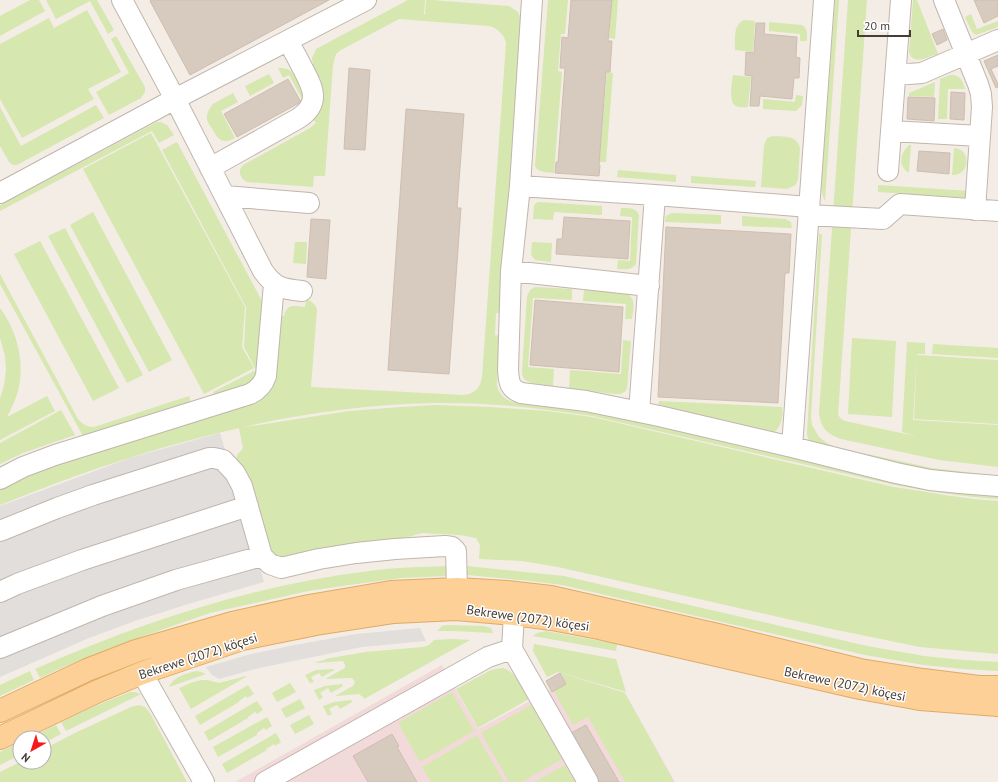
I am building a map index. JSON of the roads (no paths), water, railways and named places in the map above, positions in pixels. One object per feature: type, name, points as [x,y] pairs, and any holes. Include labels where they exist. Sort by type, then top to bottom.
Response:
[{"type":"main road","name":"Bekrewe (2072) köçesi","points":[[0,711],[87,670],[136,651],[232,623],[309,606],[391,592],[457,589],[507,592],[551,597],[718,635],[860,670],[923,680],[998,688]]},
{"type":"main road","name":"Bekrewe (2072) köçesi","points":[[0,738],[96,692],[142,673],[242,639],[324,623],[394,612],[456,609],[552,619],[599,628],[860,688],[920,699],[998,705]]},
{"type":"lane","points":[[122,0],[175,99],[263,271],[274,284],[281,287],[302,291]]},
{"type":"lane","points":[[3,185],[175,99],[366,0]]},
{"type":"lane","points":[[532,0],[520,186],[512,271],[508,370],[508,380],[510,386],[515,391],[521,393],[586,401],[639,412],[930,480],[998,486]]},
{"type":"lane","points":[[792,447],[824,0]]},
{"type":"lane","points":[[888,171],[901,0]]},
{"type":"lane","points":[[944,0],[981,94],[990,104],[980,136],[975,210]]},
{"type":"lane","points":[[896,72],[909,74],[922,73],[998,40]]},
{"type":"lane","points":[[210,168],[299,118],[309,109],[314,99],[314,93],[311,84],[288,41]]},
{"type":"lane","points":[[892,131],[980,136]]},
{"type":"lane","points":[[520,186],[655,195],[883,219],[900,204],[998,211]]},
{"type":"lane","points":[[639,412],[655,195]]},
{"type":"lane","points":[[225,196],[309,203]]},
{"type":"lane","points":[[512,271],[649,286]]},
{"type":"lane","points":[[0,479],[23,467],[55,455],[256,391],[263,384],[266,376],[274,284]]},
{"type":"lane","points":[[0,531],[93,495],[209,458],[214,458],[223,460],[235,473],[242,486],[262,556],[270,564],[281,568],[319,559],[356,553],[445,546],[452,547],[456,551],[457,589]]},
{"type":"lane","points":[[0,592],[17,584],[82,560],[248,506]]},
{"type":"lane","points":[[0,648],[108,604],[176,580],[262,556]]},
{"type":"lane","points":[[514,614],[512,649],[588,782]]},
{"type":"lane","points":[[265,782],[488,657],[512,649]]},
{"type":"lane","points":[[142,673],[204,782]]}]
